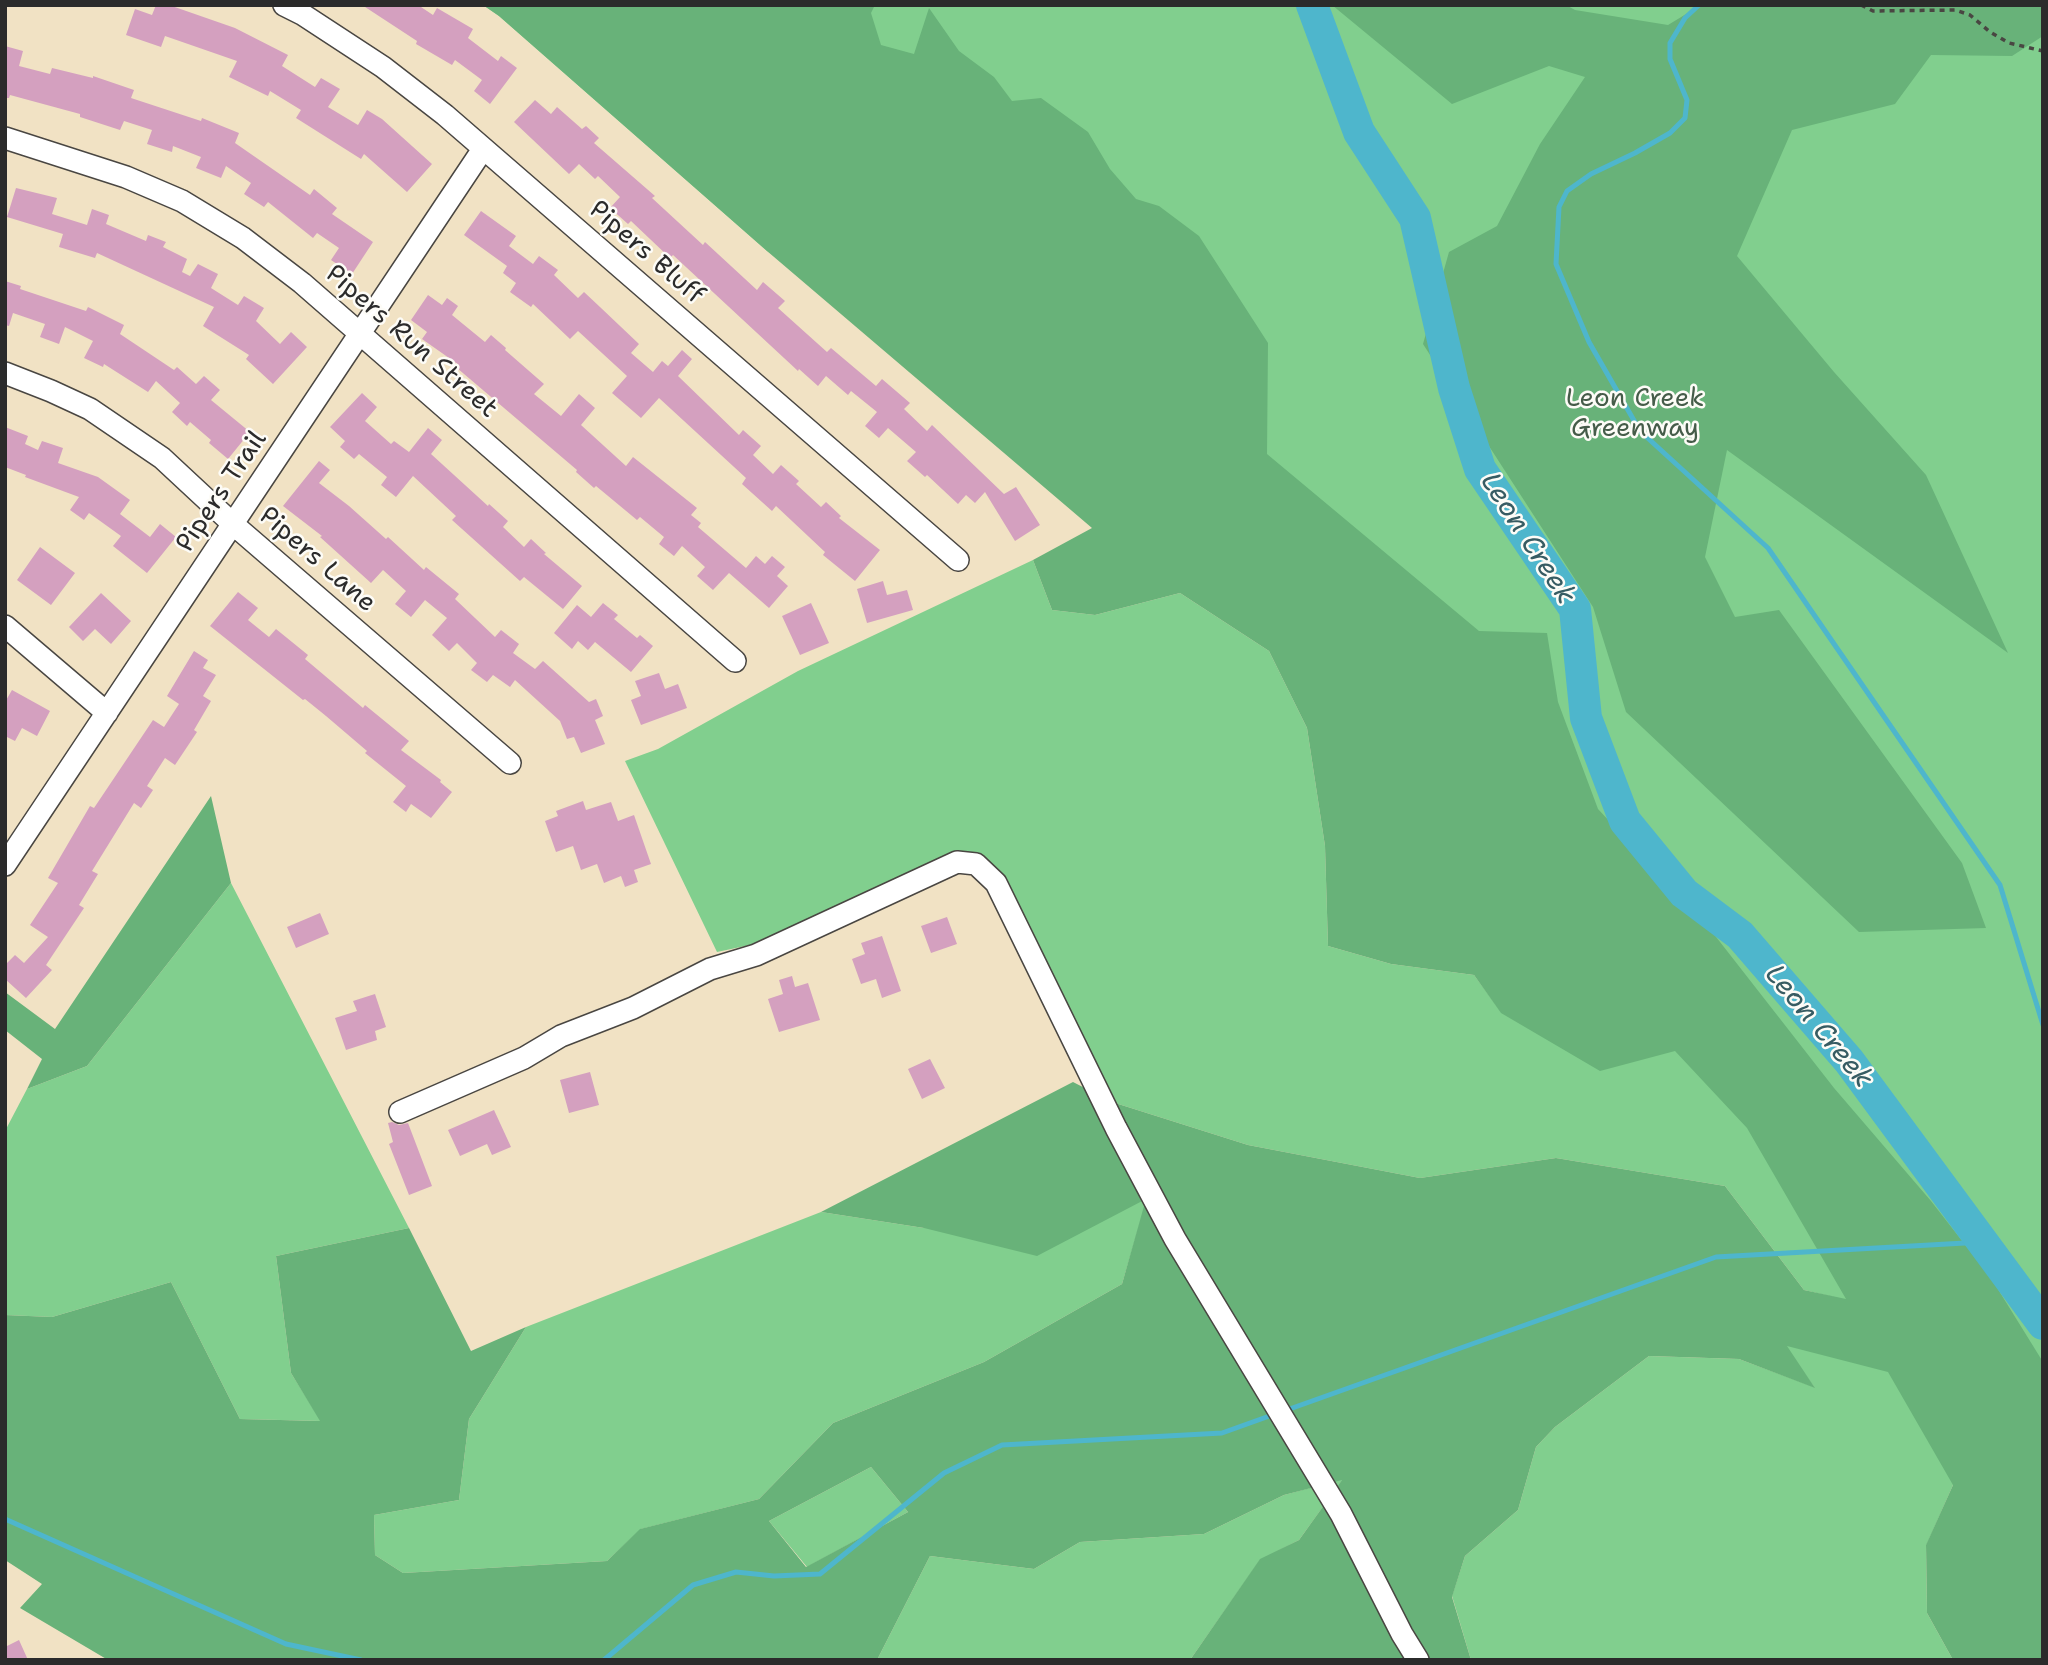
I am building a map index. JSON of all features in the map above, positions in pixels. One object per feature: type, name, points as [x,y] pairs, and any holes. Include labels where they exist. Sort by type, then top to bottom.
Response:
[{"type":"street","name":"Pipers Bluff","points":[[284,5],[383,67],[483,149],[958,560]]},
{"type":"street","name":"Pipers Run Street","points":[[5,138],[125,177],[182,201],[253,246],[302,283],[735,662]]},
{"type":"street","name":"Pipers Trail","points":[[5,865],[483,149]]},
{"type":"street","name":"Pipers Lane","points":[[5,373],[70,400],[162,458],[234,525],[510,763]]},
{"type":"street","points":[[5,626],[107,713]]},
{"type":"street","points":[[400,1112],[524,1058],[561,1036],[633,1008],[710,969],[756,955],[957,862],[976,864],[996,883],[1104,1105],[1175,1239],[1341,1514],[1418,1660]]},
{"type":"path","points":[[1861,5],[1874,11],[1955,10],[1970,15],[2008,43],[2043,51]]},
{"type":"green space","name":"Leon Creek Greenway","points":[[483,5],[2043,5],[2043,1642],[1953,1485],[1926,1546],[1927,1613],[1953,1660],[1471,1660],[1452,1596],[1465,1556],[1518,1510],[1536,1447],[1555,1427],[1649,1356],[1739,1359],[1814,1387],[1785,1346],[1846,1300],[1804,1290],[1725,1186],[1556,1158],[1420,1178],[1248,1145],[1112,1102],[995,871],[981,854],[956,853],[750,945],[717,952],[625,761],[658,749],[798,671],[1033,560],[1052,610],[1095,615],[1180,593],[1269,651],[1307,728],[1325,846],[1328,946],[1391,964],[1474,975],[1502,1013],[1229,578],[767,251],[499,16]]},
{"type":"green space","points":[[483,5],[875,5],[871,13],[881,45],[914,54],[929,8],[959,51],[994,77],[1012,101],[1041,98],[1088,132],[1110,169],[1136,199],[1159,206],[1199,236],[1268,343],[1267,454],[1479,631],[1547,633],[1558,702],[1598,809],[1713,933],[1834,1088],[1931,1201],[1991,1278],[2043,1362],[2043,1660],[1953,1660],[1927,1613],[1926,1545],[1953,1485],[1888,1372],[1787,1346],[1815,1388],[1739,1359],[1649,1356],[1555,1427],[1536,1447],[1518,1510],[1465,1556],[1452,1597],[1471,1660],[1190,1660],[1260,1559],[1299,1540],[1342,1480],[1284,1495],[1204,1534],[1080,1542],[1034,1569],[930,1556],[877,1660],[108,1660],[20,1608],[42,1584],[5,1560],[5,1315],[52,1317],[171,1282],[240,1419],[320,1421],[291,1373],[276,1256],[409,1228],[471,1351],[526,1327],[469,1419],[459,1500],[374,1515],[375,1555],[403,1573],[607,1561],[640,1529],[759,1499],[833,1423],[984,1362],[1122,1284],[1146,1199],[1037,1256],[924,1228],[821,1212],[1073,1082],[1112,1102],[1248,1145],[1420,1178],[1556,1158],[1725,1186],[1804,1290],[1846,1299],[1747,1128],[1675,1051],[1600,1071],[1501,1013],[1474,975],[1391,964],[1328,946],[1325,846],[1307,728],[1269,651],[1180,593],[1095,615],[1052,610],[1033,560],[1092,528],[767,251],[499,16]],"holes":[[[871,1467],[908,1512],[806,1567],[769,1521]]]},
{"type":"green space","points":[[1332,5],[1566,5],[1575,10],[1668,25],[1701,5],[2043,5],[2043,36],[2012,56],[1931,55],[1895,104],[1792,130],[1737,256],[1834,372],[1926,475],[2008,653],[1727,450],[1705,557],[1735,617],[1779,610],[1962,863],[1986,928],[1859,932],[1626,712],[1593,607],[1423,344],[1449,252],[1497,226],[1540,144],[1585,77],[1549,66],[1452,104]]},
{"type":"green space","points":[[211,796],[231,883],[87,1066],[27,1089],[42,1059],[5,1030],[5,992],[55,1029]]},
{"type":"green space","points":[[231,883],[409,1228],[276,1256],[291,1373],[321,1421],[240,1419],[171,1282],[52,1317],[5,1315],[5,1131],[27,1089],[87,1066]]},
{"type":"green space","points":[[1147,1199],[1122,1284],[984,1362],[833,1423],[759,1499],[641,1529],[607,1561],[403,1573],[375,1555],[374,1515],[459,1500],[469,1419],[526,1327],[821,1212],[924,1228]]},
{"type":"green space","points":[[871,1467],[908,1512],[807,1567],[769,1521]]},
{"type":"green space","points":[[1343,1479],[1299,1540],[1260,1560],[1190,1660],[877,1660],[930,1556],[1034,1569],[1080,1542],[1204,1534],[1284,1495]]},
{"type":"building","points":[[156,5],[169,5],[235,28],[288,55],[282,66],[315,87],[321,78],[340,89],[328,107],[358,125],[367,110],[382,119],[432,164],[407,192],[364,154],[361,159],[296,118],[301,110],[270,91],[268,96],[229,77],[237,61],[165,36],[161,47],[126,35],[135,9],[152,15]]},
{"type":"building","points":[[362,5],[418,5],[433,15],[437,8],[473,29],[468,38],[498,61],[501,56],[517,68],[490,104],[474,91],[482,80],[455,60],[452,65],[416,44],[417,41]]},
{"type":"building","points":[[5,46],[23,51],[19,66],[50,74],[52,68],[93,76],[134,90],[131,98],[201,121],[202,118],[239,133],[235,143],[310,195],[314,189],[337,208],[332,214],[373,242],[352,274],[331,260],[339,248],[317,233],[313,238],[268,202],[264,207],[244,194],[251,183],[226,166],[221,178],[196,168],[201,157],[173,146],[172,152],[147,144],[152,130],[124,121],[120,130],[80,117],[80,114],[10,95],[5,98]]},
{"type":"building","points":[[535,100],[551,114],[557,107],[582,129],[586,126],[599,138],[594,143],[655,196],[652,198],[703,245],[705,242],[757,290],[763,282],[785,301],[778,308],[827,352],[831,348],[876,386],[882,379],[910,403],[904,409],[927,431],[932,425],[1004,494],[1016,487],[1040,525],[1015,541],[985,492],[975,503],[966,495],[958,504],[927,475],[925,477],[907,461],[916,452],[888,428],[879,438],[865,426],[877,412],[851,391],[848,395],[826,376],[818,386],[799,369],[798,371],[673,255],[670,258],[631,221],[628,224],[610,208],[620,197],[598,176],[595,179],[579,164],[569,174],[514,122]]},
{"type":"building","points":[[16,188],[57,198],[52,214],[87,225],[92,209],[109,215],[106,224],[146,241],[148,235],[166,242],[163,247],[187,259],[182,272],[190,276],[198,264],[218,274],[211,288],[238,305],[244,296],[264,308],[256,321],[280,344],[291,332],[307,347],[273,384],[246,359],[249,355],[203,326],[214,307],[97,253],[95,258],[59,247],[63,234],[7,217]]},
{"type":"building","points":[[481,211],[516,236],[509,246],[533,264],[539,256],[558,270],[554,275],[578,298],[584,292],[639,344],[631,353],[653,372],[662,361],[668,366],[682,350],[692,359],[678,376],[739,435],[743,430],[761,446],[753,455],[773,474],[781,465],[799,481],[796,484],[821,507],[826,502],[841,516],[839,518],[880,550],[855,581],[823,555],[825,552],[776,506],[772,511],[742,484],[746,478],[659,398],[641,418],[612,393],[627,376],[578,331],[570,339],[533,304],[531,307],[510,292],[516,283],[503,273],[507,266],[464,235]]},
{"type":"building","points":[[5,281],[21,286],[20,289],[86,311],[88,307],[124,325],[120,334],[174,370],[177,367],[196,384],[204,376],[220,390],[211,400],[250,432],[228,459],[190,422],[187,426],[172,412],[180,403],[156,381],[148,392],[104,364],[103,367],[84,358],[93,341],[65,327],[59,344],[40,337],[45,324],[13,313],[9,326],[5,325]]},
{"type":"building","points":[[428,295],[442,305],[447,298],[458,306],[452,315],[485,342],[491,335],[506,348],[505,350],[544,384],[534,394],[561,416],[579,394],[595,408],[581,425],[626,466],[633,457],[697,508],[691,515],[701,523],[698,527],[746,568],[756,556],[765,564],[772,556],[785,567],[777,576],[788,586],[769,608],[729,573],[713,590],[697,576],[705,567],[682,546],[674,556],[659,544],[664,537],[640,517],[637,520],[596,486],[594,488],[576,472],[577,470],[457,368],[459,365],[422,339],[427,332],[411,320]]},
{"type":"building","points":[[362,393],[377,407],[365,421],[391,444],[394,441],[409,452],[428,428],[442,440],[431,454],[508,521],[503,527],[524,547],[531,539],[546,553],[544,554],[582,586],[563,609],[524,577],[520,581],[452,520],[456,516],[413,476],[396,497],[381,485],[387,477],[359,454],[354,459],[340,447],[345,441],[330,427]]},
{"type":"building","points":[[5,427],[28,436],[25,444],[38,450],[42,441],[63,448],[58,463],[98,477],[130,500],[120,514],[150,537],[160,524],[176,537],[147,573],[113,546],[121,536],[89,513],[84,520],[70,510],[79,497],[5,467]]},
{"type":"building","points":[[319,461],[330,470],[319,483],[386,539],[388,537],[424,570],[426,567],[459,594],[455,599],[495,637],[501,630],[519,644],[513,653],[535,669],[543,661],[589,702],[596,699],[603,716],[595,720],[605,744],[581,753],[574,737],[567,739],[560,721],[515,680],[510,687],[493,675],[487,682],[471,670],[477,663],[457,643],[449,651],[432,635],[447,618],[425,600],[411,617],[395,604],[406,591],[383,570],[371,583],[320,537],[322,536],[283,506]]},
{"type":"building","points":[[40,547],[75,573],[51,605],[17,580]]},
{"type":"building","points":[[883,581],[887,595],[907,590],[913,610],[867,623],[857,589]]},
{"type":"building","points":[[238,592],[258,608],[248,620],[269,637],[276,629],[308,655],[305,659],[363,708],[365,705],[409,741],[401,750],[441,780],[452,792],[431,818],[411,804],[406,812],[393,802],[406,786],[365,753],[367,751],[326,716],[210,626]]},
{"type":"building","points":[[101,593],[131,621],[111,644],[95,629],[83,641],[69,627]]},
{"type":"building","points":[[603,603],[618,615],[614,619],[637,638],[640,635],[653,646],[631,672],[595,642],[588,650],[578,641],[572,649],[554,633],[577,605],[591,617]]},
{"type":"building","points":[[811,603],[829,643],[800,655],[782,616]]},
{"type":"building","points":[[194,651],[208,660],[203,668],[216,675],[203,696],[211,701],[194,730],[197,732],[175,765],[165,758],[147,786],[153,790],[141,808],[134,803],[92,871],[98,874],[79,905],[84,908],[46,965],[52,970],[26,998],[5,979],[5,965],[15,955],[24,963],[48,937],[30,925],[58,883],[48,878],[90,806],[94,808],[153,720],[164,727],[179,704],[167,696]]},
{"type":"building","points":[[659,673],[665,689],[678,684],[687,708],[641,725],[631,700],[641,696],[635,681]]},
{"type":"building","points":[[12,690],[50,711],[37,736],[22,728],[15,741],[5,736],[5,702]]},
{"type":"building","points":[[583,801],[586,810],[611,802],[618,821],[634,815],[651,864],[634,870],[638,882],[625,887],[621,876],[604,883],[597,864],[581,870],[573,846],[556,852],[545,821],[558,816],[556,811]]},
{"type":"building","points":[[320,913],[329,934],[296,948],[287,927]]},
{"type":"building","points":[[947,917],[957,944],[931,953],[921,926]]},
{"type":"building","points":[[882,936],[901,991],[882,998],[876,979],[861,984],[852,959],[865,954],[861,943]]},
{"type":"building","points":[[792,976],[795,987],[808,983],[820,1020],[779,1032],[768,999],[783,994],[779,980]]},
{"type":"building","points":[[375,994],[386,1027],[375,1031],[377,1040],[346,1050],[335,1018],[357,1011],[353,1001]]},
{"type":"building","points":[[930,1059],[945,1088],[922,1099],[908,1069]]},
{"type":"building","points":[[590,1072],[599,1105],[569,1113],[560,1080]]},
{"type":"building","points":[[494,1110],[511,1147],[492,1155],[487,1144],[460,1156],[448,1130]]},
{"type":"building","points":[[388,1123],[399,1125],[408,1123],[432,1186],[409,1195],[389,1144],[393,1142]]},
{"type":"building","points":[[19,1640],[28,1660],[5,1660],[5,1647]]},
{"type":"waterway","name":"Leon Creek","points":[[1312,5],[1359,132],[1415,218],[1454,388],[1480,469],[1575,609],[1586,718],[1625,821],[1684,893],[1740,935],[1849,1061],[2043,1324]]},
{"type":"waterway","points":[[1699,5],[1685,18],[1670,43],[1670,59],[1687,100],[1685,118],[1670,133],[1591,174],[1567,191],[1559,207],[1556,264],[1589,342],[1640,431],[1768,548],[2000,885],[2043,1025]]},
{"type":"waterway","points":[[1284,1411],[1716,1257],[1983,1242]]},
{"type":"waterway","points":[[604,1660],[693,1585],[736,1572],[774,1576],[820,1574],[944,1473],[1002,1445],[1222,1433],[1275,1414]]},
{"type":"waterway","points":[[5,1519],[286,1644],[361,1660]]}]
